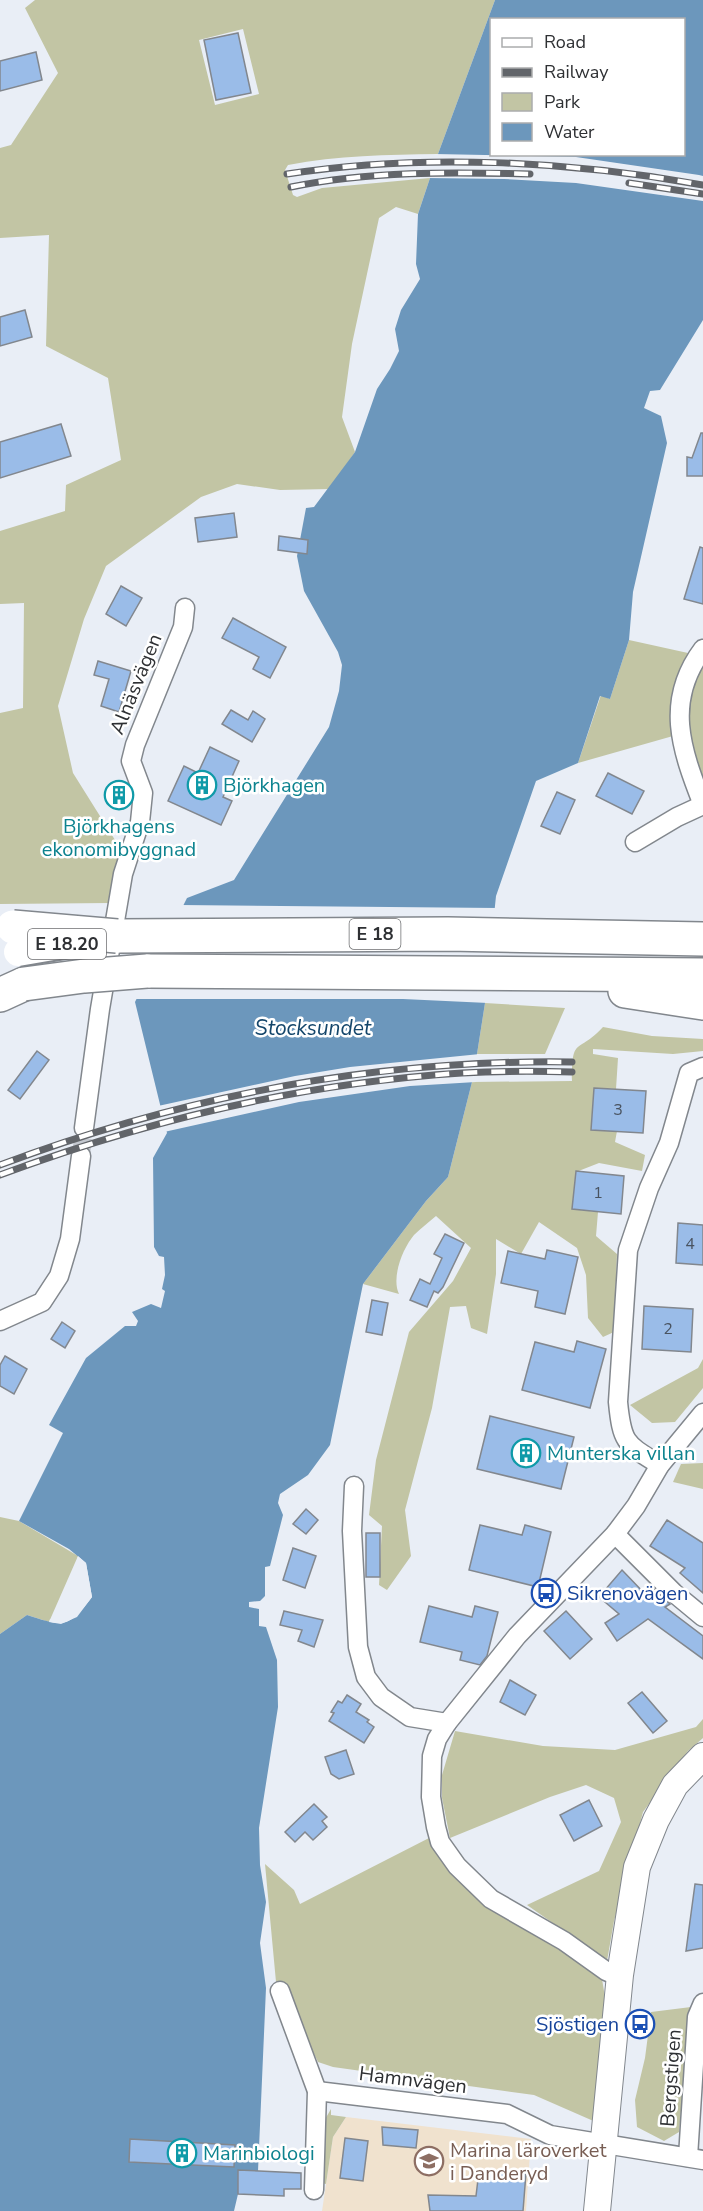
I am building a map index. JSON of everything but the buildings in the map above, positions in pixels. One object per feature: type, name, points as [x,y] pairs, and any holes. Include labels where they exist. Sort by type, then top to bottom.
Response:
[{"type":"highway","points":[[633,938],[703,928]]},
{"type":"highway","name":"E 18","points":[[10,936],[448,934],[703,939]]},
{"type":"highway","name":"E 18","points":[[12,989],[84,976],[147,971],[568,975],[631,984]]},
{"type":"highway","points":[[631,984],[703,975]]},
{"type":"highway","points":[[631,984],[703,1003]]},
{"type":"street","name":"Alnäsvägen","points":[[84,1128],[100,1009],[123,874],[140,822],[142,793],[131,761],[135,745],[183,627],[185,608]]},
{"type":"street","points":[[635,842],[677,817],[703,805],[681,738],[680,700],[690,667],[703,649]]},
{"type":"street","points":[[660,1465],[630,1447],[620,1428],[618,1402],[628,1250],[649,1188],[669,1143],[689,1073],[703,1067]]},
{"type":"street","points":[[0,1321],[42,1302],[59,1276],[70,1239],[81,1156]]},
{"type":"street","points":[[620,1975],[606,1971],[564,1941],[491,1899],[457,1866],[440,1842],[431,1797],[432,1756],[437,1739],[447,1723],[517,1636],[615,1534],[636,1506],[660,1465],[703,1413]]},
{"type":"street","points":[[354,1486],[352,1531],[358,1647],[366,1677],[381,1697],[410,1717],[447,1723]]},
{"type":"street","points":[[615,1534],[674,1593],[703,1617]]},
{"type":"street","points":[[597,2211],[620,1975],[638,1868],[656,1820],[675,1785],[703,1756]]},
{"type":"street","points":[[280,1991],[317,2091],[314,2190]]},
{"type":"street","name":"Bergstigen","points":[[695,2158],[697,2017],[703,2003]]},
{"type":"street","name":"Hamnvägen","points":[[317,2091],[507,2114],[550,2135],[695,2158]]},
{"type":"shaded area","name":"Marina läroverket i Danderyd","points":[[346,2117],[531,2139],[526,2211],[322,2211],[333,2137]]},
{"type":"green space","points":[[35,0],[495,0],[438,154],[325,159],[288,165],[285,170],[293,195],[297,197],[322,188],[430,178],[418,214],[396,207],[379,218],[352,344],[342,417],[355,452],[330,489],[280,490],[237,484],[201,497],[106,566],[84,619],[58,706],[73,773],[120,848],[110,903],[0,904],[0,713],[23,708],[24,603],[0,604],[0,531],[65,511],[66,485],[121,460],[108,378],[46,346],[49,235],[0,238],[0,148],[11,145],[58,73],[25,8]],"holes":[[[243,29],[259,94],[215,105],[199,40]]]},
{"type":"green space","points":[[629,640],[688,653],[675,691],[673,736],[578,763],[601,695],[610,699]]},
{"type":"green space","points":[[703,654],[703,788],[684,726],[692,682]]},
{"type":"green space","points":[[485,1003],[565,1008],[545,1054],[477,1054]]},
{"type":"green space","points":[[603,1027],[652,1036],[703,1039],[703,1051],[673,1054],[593,1049],[593,1054],[618,1058],[616,1089],[594,1088],[591,1129],[617,1131],[615,1142],[645,1155],[642,1171],[599,1163],[576,1172],[572,1209],[598,1212],[596,1236],[617,1254],[614,1332],[603,1337],[588,1318],[586,1275],[577,1248],[539,1222],[521,1254],[496,1239],[496,1274],[487,1334],[471,1328],[466,1306],[450,1307],[432,1408],[405,1510],[411,1556],[387,1590],[379,1585],[382,1526],[369,1515],[376,1460],[409,1332],[453,1281],[471,1248],[436,1216],[414,1235],[406,1247],[397,1271],[399,1294],[363,1284],[426,1201],[448,1177],[472,1082],[572,1081],[575,1051]]},
{"type":"green space","points":[[703,1359],[703,1388],[675,1422],[652,1423],[630,1405],[698,1368]]},
{"type":"green space","points":[[703,1463],[703,1489],[673,1482],[681,1464]]},
{"type":"green space","points":[[0,1517],[19,1521],[78,1556],[49,1622],[27,1615],[0,1634]]},
{"type":"green space","points":[[703,1719],[703,1738],[688,1751],[643,1812],[614,1921],[607,1961],[527,1905],[599,1871],[621,1822],[614,1798],[586,1785],[550,1797],[450,1838],[442,1798],[442,1775],[455,1731],[543,1746],[615,1750],[696,1727]]},
{"type":"green space","points":[[431,1837],[548,1940],[602,1979],[606,2003],[598,2123],[534,2095],[333,2067],[318,2062],[283,1990],[276,1982],[265,1864],[294,1890],[300,1904]]},
{"type":"green space","points":[[691,2007],[679,2132],[664,2141],[637,2127],[635,2100],[645,2058],[651,2012]]},
{"type":"green space","points":[[331,2109],[331,2115],[346,2117],[333,2137],[326,2184],[322,2183],[324,2121]]},
{"type":"water","name":"Stocksundet","points":[[495,0],[703,0],[703,320],[660,390],[650,391],[644,408],[661,416],[667,443],[633,592],[629,640],[610,699],[600,696],[578,763],[536,781],[496,896],[485,1003],[477,1054],[448,1177],[426,1201],[363,1284],[330,1445],[308,1475],[280,1494],[278,1503],[283,1515],[270,1566],[265,1567],[265,1596],[260,1601],[249,1602],[249,1607],[259,1609],[259,1626],[266,1627],[277,1660],[278,1707],[259,1828],[260,1865],[266,1902],[260,1943],[266,1988],[258,2171],[238,2171],[238,2194],[234,2211],[0,2211],[0,1634],[27,1615],[57,1623],[71,1620],[92,1597],[86,1563],[69,1549],[19,1521],[63,1433],[49,1425],[86,1358],[125,1326],[136,1326],[138,1321],[132,1312],[151,1304],[161,1308],[165,1291],[162,1289],[165,1275],[164,1257],[159,1256],[154,1247],[153,1158],[167,1133],[135,1002],[187,898],[234,880],[329,727],[339,691],[342,665],[338,652],[304,591],[297,556],[306,508],[314,507],[355,452],[377,389],[399,351],[395,329],[401,310],[420,279],[416,264],[418,214]]},
{"type":"pier","points":[[435,154],[576,157],[703,176],[703,201],[576,183],[427,178]]},
{"type":"pier","points":[[180,905],[498,908],[488,1003],[403,999],[133,999]]},
{"type":"pier","points":[[480,1054],[476,1082],[410,1086],[299,1102],[164,1132],[158,1106],[295,1076],[350,1067]]},
{"type":"pier","points":[[78,1556],[86,1563],[92,1597],[77,1617],[61,1624],[49,1622],[50,1619],[61,1621],[76,1614],[89,1596],[83,1565],[77,1559]]},
{"type":"tunnel","points":[[81,1156],[84,1128]]},
{"type":"railway","points":[[287,174],[390,163],[495,163],[600,170],[703,185]]},
{"type":"railway","points":[[291,187],[380,175],[530,174]]},
{"type":"railway","points":[[629,183],[703,194]]},
{"type":"railway","points":[[0,1165],[139,1119],[281,1086],[425,1067],[572,1062]]},
{"type":"railway","points":[[0,1175],[112,1137],[227,1107],[285,1095],[344,1085],[462,1073],[572,1072]]},
{"type":"place","name":"Björkhagen","points":[[202,785]]},
{"type":"place","name":"Björkhagens ekonomibyggnad","points":[[119,795]]},
{"type":"place","name":"Munterska villan","points":[[526,1453]]},
{"type":"place","name":"Sikrenovägen","points":[[546,1593]]},
{"type":"place","name":"Sjöstigen","points":[[640,2024]]},
{"type":"place","name":"Marinbiologi","points":[[182,2153]]},
{"type":"place","name":"Marina läroverket i Danderyd","points":[[429,2161]]}]
